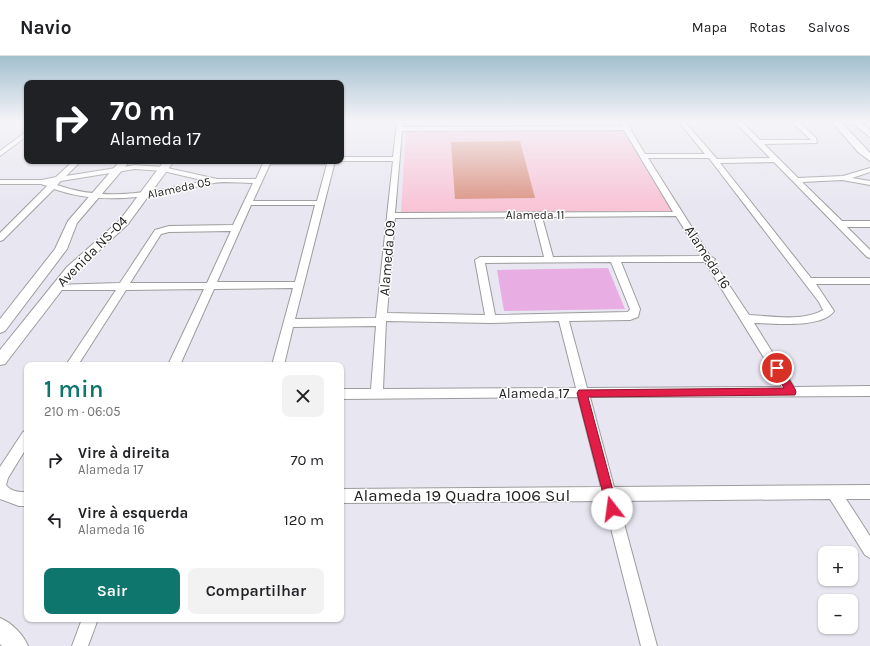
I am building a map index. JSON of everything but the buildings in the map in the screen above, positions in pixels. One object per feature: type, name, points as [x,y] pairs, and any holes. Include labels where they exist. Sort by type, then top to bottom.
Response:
[{"type":"street","name":"Alameda 09","points":[[378,394],[381,320],[398,150]]},
{"type":"street","name":"Alameda 16","points":[[639,150],[710,259],[791,392]]},
{"type":"street","points":[[706,150],[823,300],[829,311],[824,316],[811,319],[748,320]]},
{"type":"street","points":[[766,150],[870,255]]},
{"type":"street","points":[[861,150],[870,158]]},
{"type":"street","points":[[643,156],[776,160]]},
{"type":"street","points":[[344,158],[397,159]]},
{"type":"street","points":[[0,238],[74,164]]},
{"type":"street","points":[[175,362],[266,164]]},
{"type":"street","points":[[279,362],[319,203],[330,164]]},
{"type":"street","name":"Alameda 05","points":[[0,182],[42,182],[122,165],[146,167],[166,165],[216,181]]},
{"type":"street","name":"Avenida NS-04","points":[[0,328],[61,249],[72,224],[122,165]]},
{"type":"street","name":"Avenida NS-04","points":[[0,360],[56,287],[82,259],[124,222],[166,165]]},
{"type":"street","points":[[842,178],[870,170]]},
{"type":"street","points":[[796,180],[842,178],[870,183]]},
{"type":"street","points":[[216,181],[258,181]]},
{"type":"street","name":"Alameda 05","points":[[42,182],[95,198],[118,199],[144,196],[216,181]]},
{"type":"street","points":[[248,203],[319,203]]},
{"type":"street","points":[[537,214],[549,260]]},
{"type":"street","name":"Alameda 11","points":[[390,216],[680,214]]},
{"type":"street","points":[[839,224],[870,224]]},
{"type":"street","points":[[74,362],[158,232],[169,229],[236,228]]},
{"type":"street","points":[[491,319],[486,283],[480,260],[710,259]]},
{"type":"street","points":[[289,323],[630,316],[634,314],[635,309],[615,260]]},
{"type":"street","points":[[808,281],[870,281]]},
{"type":"street","points":[[56,287],[298,285]]},
{"type":"street","points":[[563,317],[608,494],[649,646]]},
{"type":"street","name":"Alameda 17","points":[[344,394],[870,391]]},
{"type":"street","points":[[0,484],[2,476],[24,441]]},
{"type":"street","points":[[0,488],[4,494],[23,499]]},
{"type":"street","points":[[834,492],[870,550]]},
{"type":"street","name":"Alameda 19 Quadra 1006 Sul","points":[[344,496],[870,492]]},
{"type":"street","points":[[80,646],[89,622]]},
{"type":"street","points":[[0,629],[17,646]]},
{"type":"shaded area","points":[[405,150],[635,150],[672,211],[401,212]]},
{"type":"shaded area","points":[[452,150],[522,150],[535,198],[455,199]]},
{"type":"shaded area","points":[[608,268],[625,309],[504,311],[497,270]]},
{"type":"route","points":[[612,509],[582,393],[791,392],[777,368]]}]
